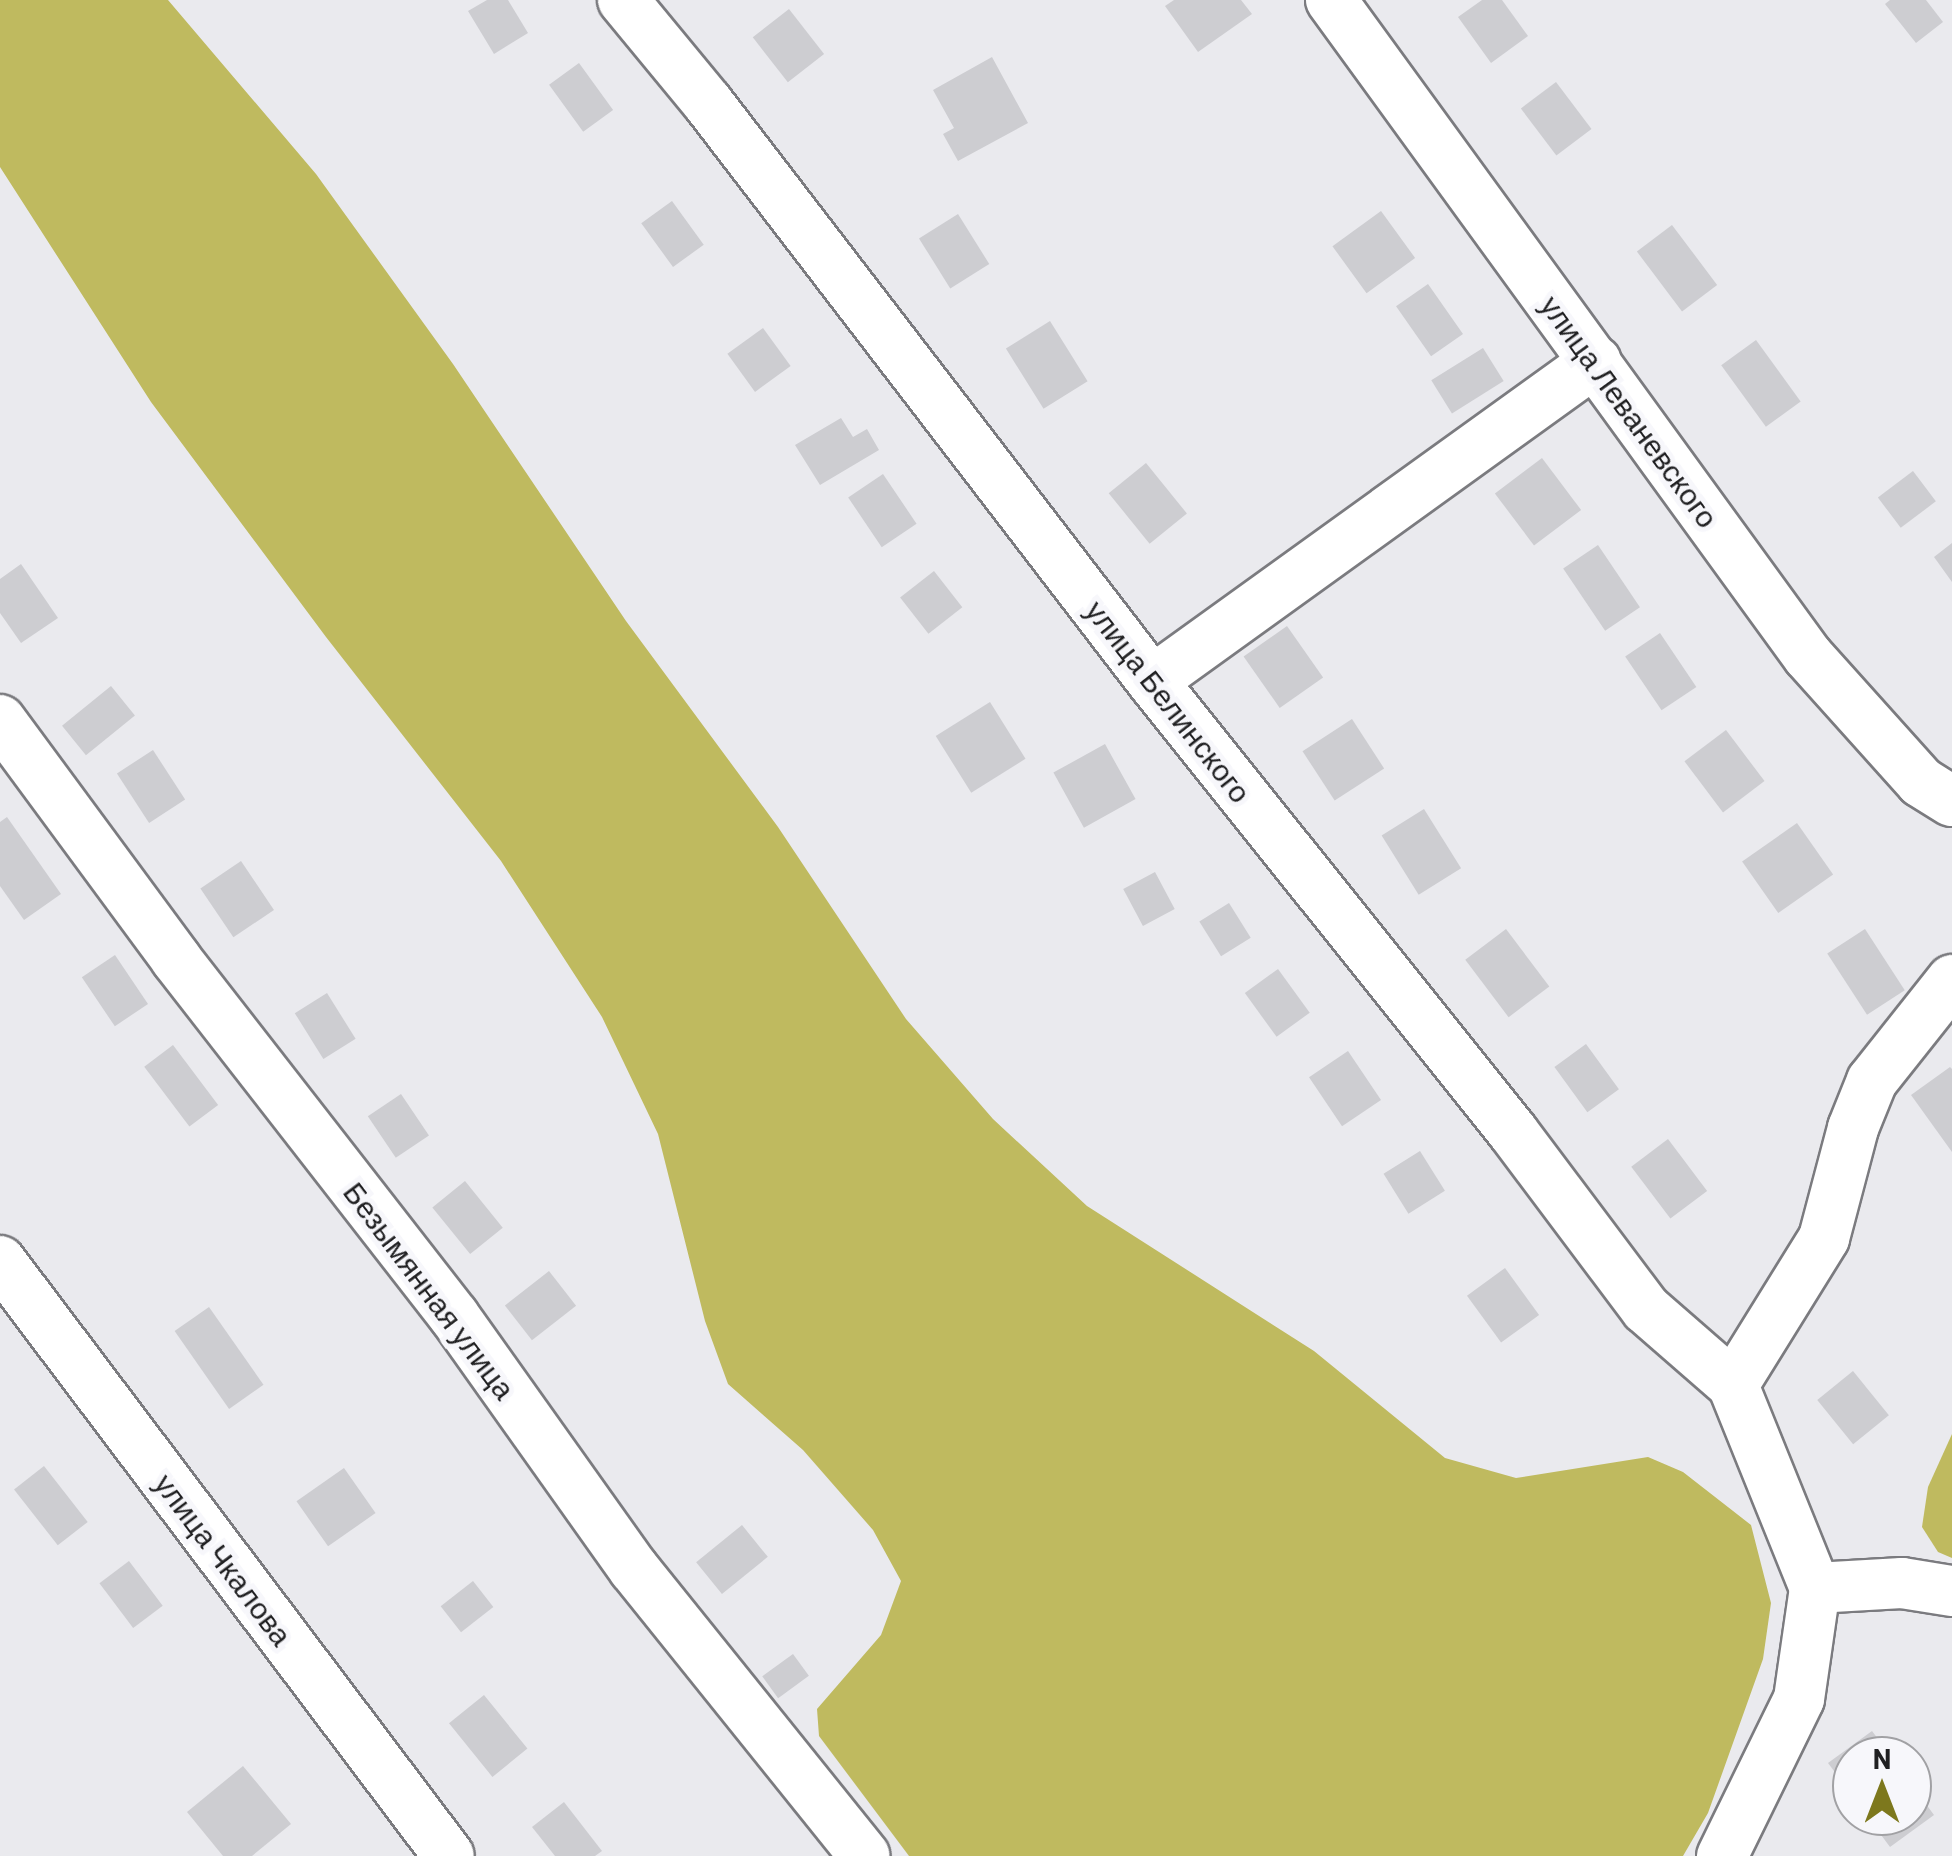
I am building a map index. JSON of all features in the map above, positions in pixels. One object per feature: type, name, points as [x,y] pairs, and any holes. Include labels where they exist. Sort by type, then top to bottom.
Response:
[{"type":"street","name":"улица Белинского","points":[[623,0],[708,103],[1152,681],[1513,1132],[1646,1308],[1734,1385]]},
{"type":"street","name":"улица Леваневского","points":[[1331,0],[1808,656],[1921,782],[1952,801]]},
{"type":"street","points":[[1152,681],[1596,361]]},
{"type":"street","name":"Безымянная улица","points":[[8,749],[454,1316],[634,1569],[865,1856]]},
{"type":"street","points":[[1722,1856],[1798,1699],[1814,1588],[1734,1385],[1824,1238],[1853,1128],[1872,1081],[1952,980]]},
{"type":"street","name":"улица Чкалова","points":[[0,1262],[449,1856]]},
{"type":"street","points":[[1814,1588],[1902,1583],[1952,1592]]},
{"type":"shaded area","points":[[0,0],[168,0],[316,174],[453,364],[626,621],[778,827],[906,1019],[993,1119],[1087,1206],[1314,1351],[1445,1458],[1516,1478],[1648,1457],[1683,1472],[1751,1525],[1771,1603],[1763,1659],[1708,1813],[1683,1856],[909,1856],[819,1736],[817,1709],[881,1635],[901,1581],[873,1530],[803,1450],[728,1384],[705,1321],[658,1134],[602,1017],[501,861],[326,637],[151,402],[0,167]]},
{"type":"shaded area","points":[[1952,1434],[1952,1558],[1938,1552],[1922,1527],[1928,1487]]},
{"type":"building","points":[[487,0],[508,0],[528,33],[494,54],[468,11]]},
{"type":"building","points":[[1174,0],[1241,0],[1252,14],[1198,52],[1165,6]]},
{"type":"building","points":[[1482,0],[1502,0],[1528,36],[1491,63],[1458,17]]},
{"type":"building","points":[[1890,0],[1926,0],[1943,22],[1916,43],[1885,4]]},
{"type":"building","points":[[789,9],[824,54],[788,82],[753,37]]},
{"type":"building","points":[[992,57],[1028,123],[958,161],[943,134],[954,128],[933,90]]},
{"type":"building","points":[[579,63],[613,110],[583,132],[549,85]]},
{"type":"building","points":[[1556,82],[1592,129],[1556,156],[1521,108]]},
{"type":"building","points":[[672,201],[704,245],[673,267],[641,223]]},
{"type":"building","points":[[1381,211],[1415,258],[1367,293],[1332,246]]},
{"type":"building","points":[[958,214],[989,264],[950,288],[919,238]]},
{"type":"building","points":[[1672,225],[1717,285],[1682,311],[1637,251]]},
{"type":"building","points":[[1428,284],[1463,334],[1431,356],[1396,306]]},
{"type":"building","points":[[1050,321],[1088,381],[1044,409],[1006,349]]},
{"type":"building","points":[[763,328],[791,366],[755,392],[727,354]]},
{"type":"building","points":[[1756,340],[1801,401],[1766,427],[1721,365]]},
{"type":"building","points":[[1483,348],[1504,381],[1452,413],[1431,380]]},
{"type":"building","points":[[841,418],[853,437],[867,429],[879,450],[820,485],[795,445]]},
{"type":"building","points":[[1542,458],[1581,510],[1534,545],[1495,494]]},
{"type":"building","points":[[1146,463],[1187,514],[1150,544],[1109,493]]},
{"type":"building","points":[[1913,471],[1936,501],[1901,528],[1878,497]]},
{"type":"building","points":[[883,474],[917,524],[882,547],[848,497]]},
{"type":"building","points":[[1952,543],[1952,582],[1934,557]]},
{"type":"building","points":[[1598,545],[1640,607],[1605,631],[1563,568]]},
{"type":"building","points":[[21,564],[58,618],[21,643],[0,613],[0,579]]},
{"type":"building","points":[[934,571],[962,607],[928,634],[900,597]]},
{"type":"building","points":[[1287,626],[1323,678],[1280,708],[1244,656]]},
{"type":"building","points":[[1660,633],[1696,687],[1662,710],[1625,656]]},
{"type":"building","points":[[111,686],[135,716],[86,755],[62,726]]},
{"type":"building","points":[[990,702],[1026,759],[971,793],[936,736]]},
{"type":"building","points":[[1352,719],[1384,768],[1335,801],[1303,751]]},
{"type":"building","points":[[1726,730],[1765,781],[1723,812],[1684,761]]},
{"type":"building","points":[[1105,744],[1136,799],[1084,828],[1053,773]]},
{"type":"building","points":[[153,750],[185,799],[149,823],[117,773]]},
{"type":"building","points":[[1424,809],[1461,868],[1419,895],[1382,835]]},
{"type":"building","points":[[7,817],[61,894],[24,920],[0,886],[0,822]]},
{"type":"building","points":[[1797,823],[1833,875],[1778,913],[1742,861]]},
{"type":"building","points":[[241,861],[274,910],[233,937],[200,888]]},
{"type":"building","points":[[1155,872],[1175,909],[1143,926],[1123,889]]},
{"type":"building","points":[[1229,903],[1251,938],[1221,956],[1199,922]]},
{"type":"building","points":[[1506,929],[1549,987],[1509,1017],[1465,960]]},
{"type":"building","points":[[1865,929],[1905,990],[1867,1015],[1827,954]]},
{"type":"building","points":[[115,955],[148,1004],[115,1026],[82,977]]},
{"type":"building","points":[[1278,969],[1310,1013],[1277,1037],[1245,993]]},
{"type":"building","points":[[327,993],[356,1039],[323,1059],[295,1013]]},
{"type":"building","points":[[1586,1044],[1619,1089],[1587,1112],[1554,1067]]},
{"type":"building","points":[[173,1045],[218,1105],[189,1127],[144,1067]]},
{"type":"building","points":[[1348,1051],[1381,1100],[1342,1126],[1309,1077]]},
{"type":"building","points":[[1952,1069],[1952,1152],[1911,1095]]},
{"type":"building","points":[[401,1094],[429,1135],[396,1158],[368,1116]]},
{"type":"building","points":[[1668,1139],[1707,1191],[1670,1219],[1631,1167]]},
{"type":"building","points":[[1420,1151],[1445,1191],[1408,1214],[1384,1174]]},
{"type":"building","points":[[465,1181],[503,1228],[470,1254],[432,1207]]},
{"type":"building","points":[[1505,1268],[1539,1315],[1501,1343],[1467,1296]]},
{"type":"building","points":[[549,1271],[576,1306],[532,1340],[505,1305]]},
{"type":"building","points":[[209,1307],[263,1385],[229,1409],[175,1331]]},
{"type":"building","points":[[1853,1371],[1889,1415],[1853,1444],[1817,1400]]},
{"type":"building","points":[[44,1466],[88,1522],[58,1545],[14,1489]]},
{"type":"building","points":[[344,1468],[376,1513],[328,1546],[296,1501]]},
{"type":"building","points":[[742,1525],[768,1557],[722,1594],[696,1562]]},
{"type":"building","points":[[129,1561],[163,1606],[133,1628],[99,1583]]},
{"type":"building","points":[[473,1581],[493,1607],[461,1632],[441,1606]]},
{"type":"building","points":[[793,1654],[809,1676],[778,1698],[762,1676]]},
{"type":"building","points":[[484,1695],[527,1749],[492,1777],[449,1723]]},
{"type":"building","points":[[243,1766],[291,1824],[252,1856],[223,1856],[187,1812]]},
{"type":"building","points":[[564,1802],[602,1851],[595,1856],[555,1856],[532,1827]]},
{"type":"building","points":[[1882,1836],[1905,1836],[1890,1847]]}]
